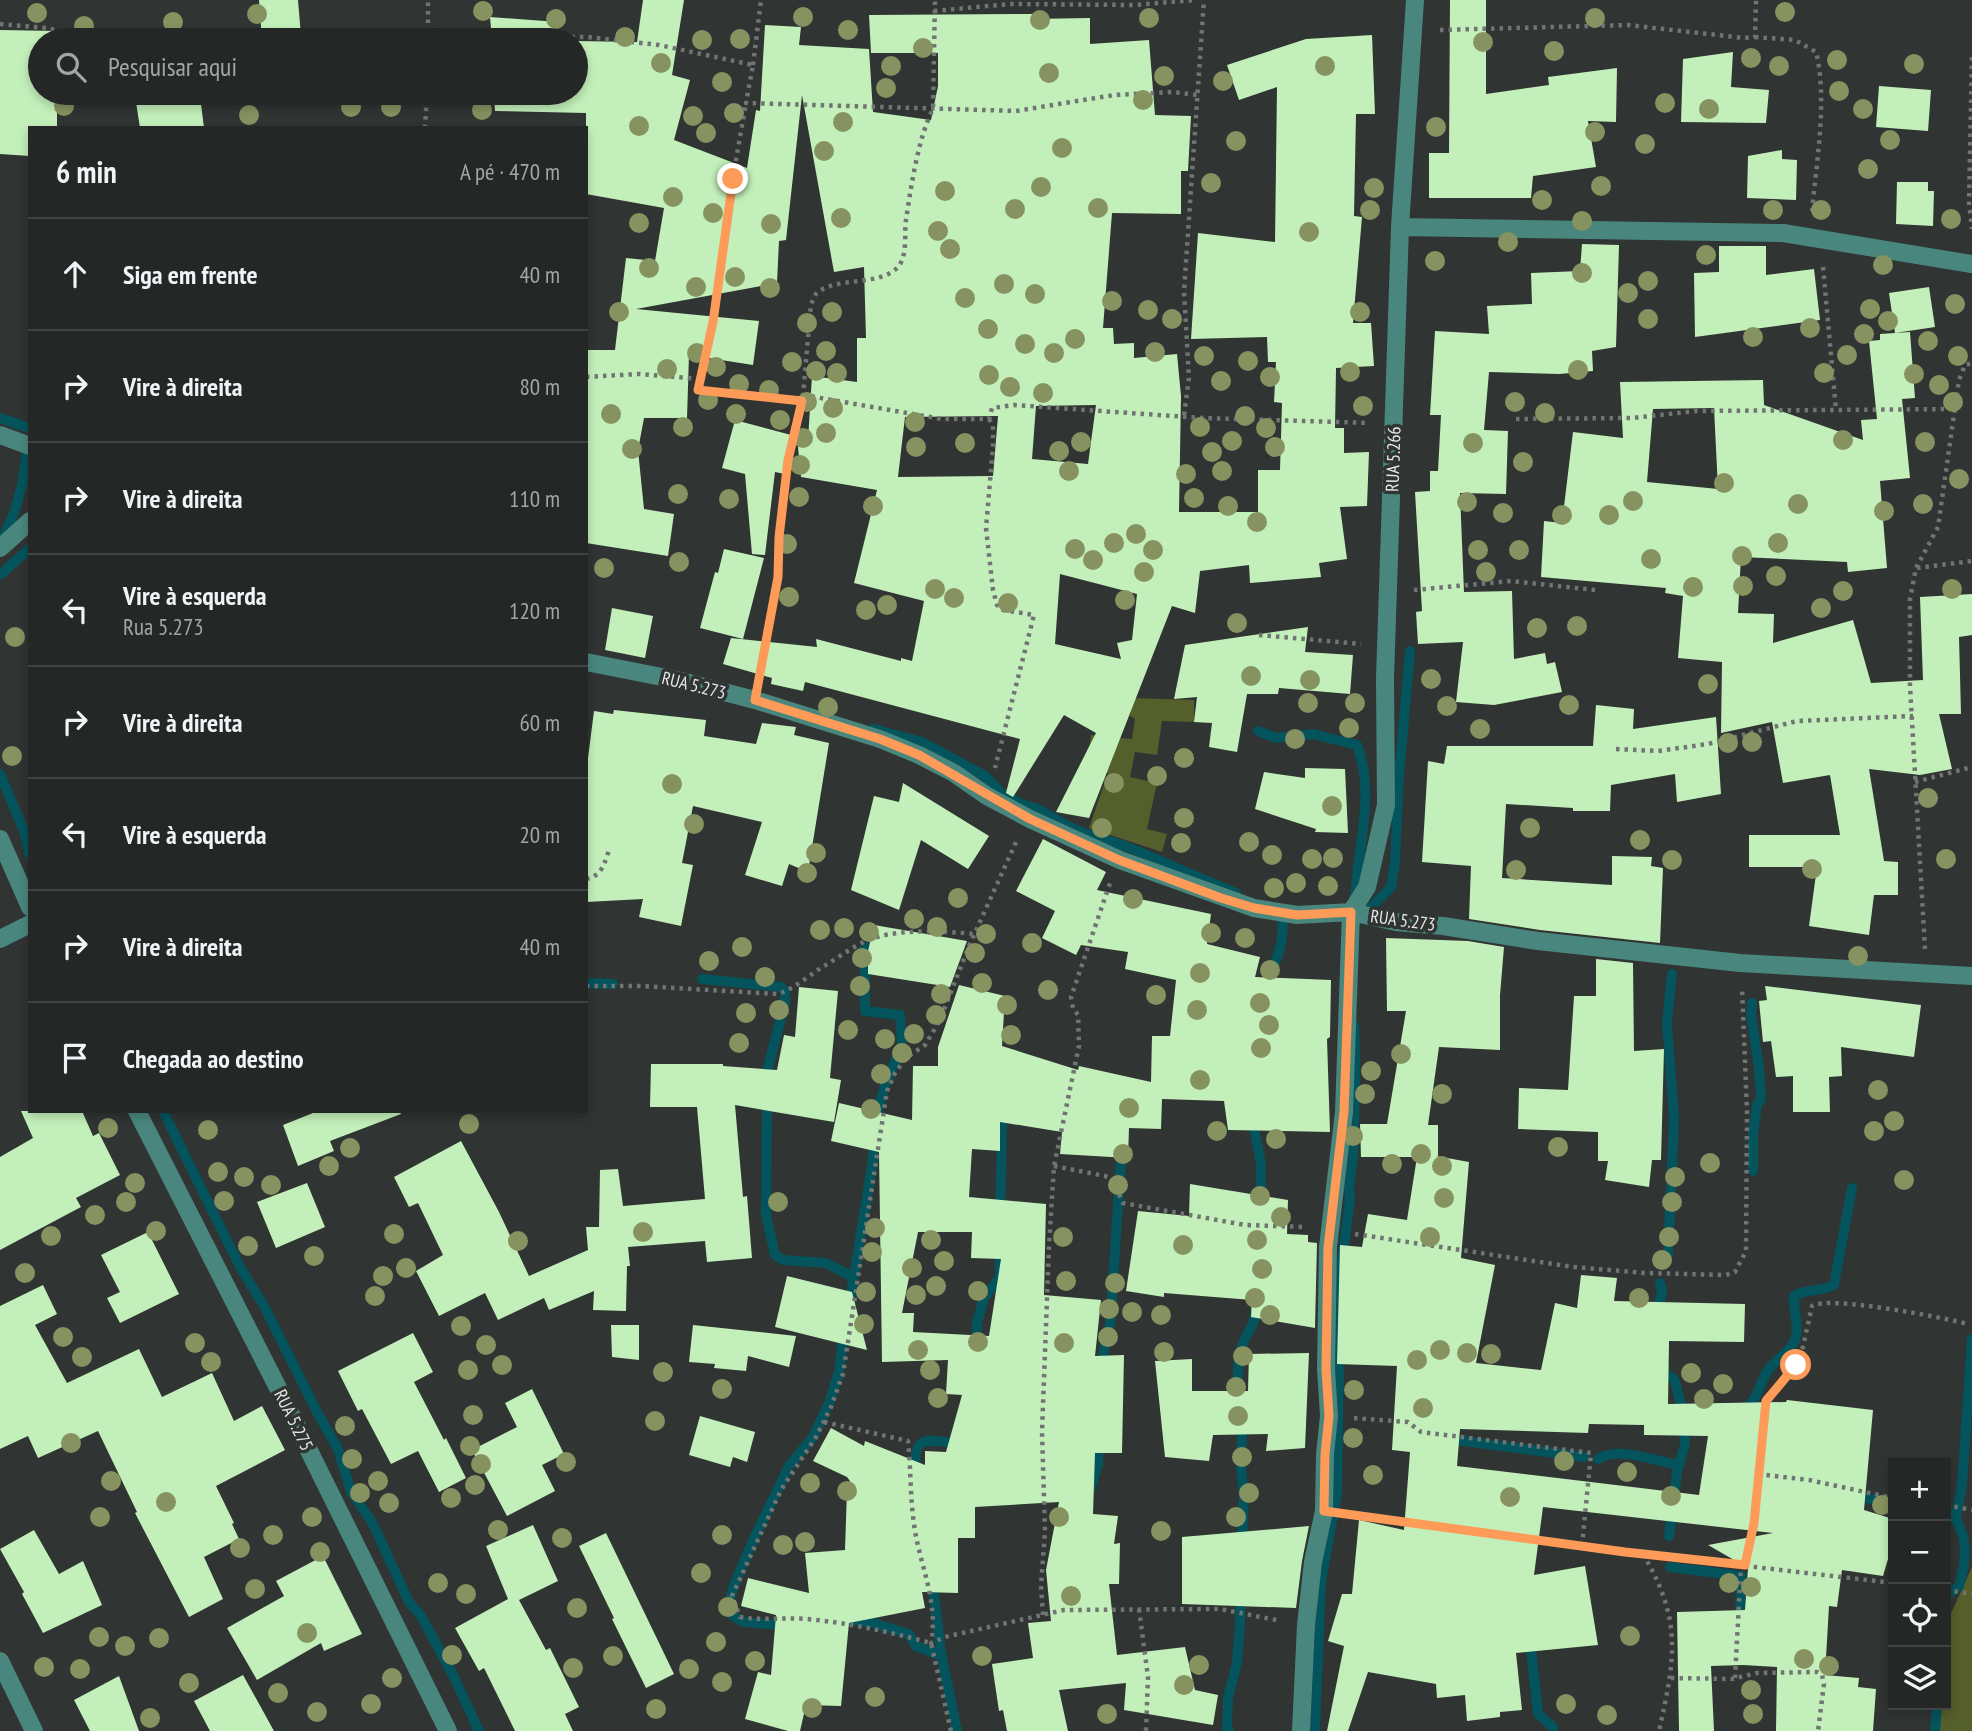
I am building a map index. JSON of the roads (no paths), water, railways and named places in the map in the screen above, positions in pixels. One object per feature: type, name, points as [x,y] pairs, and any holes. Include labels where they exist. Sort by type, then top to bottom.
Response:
[{"type":"street","name":"RUA 5.266","points":[[1351,912],[1367,887],[1386,805],[1386,646],[1400,227],[1415,0]]},
{"type":"street","points":[[1400,227],[1783,233],[1972,264]]},
{"type":"street","points":[[0,435],[28,445]]},
{"type":"street","points":[[0,548],[28,523]]},
{"type":"street","name":"RUA 5.273","points":[[588,662],[677,680],[755,700],[880,739],[954,773],[986,796],[1030,819],[1119,860],[1254,908],[1297,915],[1351,912],[1396,922],[1443,926],[1538,941],[1740,963],[1972,976]]},
{"type":"street","points":[[0,839],[28,902]]},
{"type":"street","points":[[1301,1731],[1306,1625],[1313,1562],[1324,1511],[1329,1416],[1326,1369],[1329,1229],[1344,1112],[1351,912]]},
{"type":"street","points":[[0,939],[28,925]]},
{"type":"street","name":"RUA 5.275","points":[[138,1113],[277,1385],[448,1731]]},
{"type":"street","points":[[0,1661],[34,1731]]},
{"type":"waterway","points":[[0,418],[28,427]]},
{"type":"waterway","points":[[2,540],[22,485],[28,446]]},
{"type":"waterway","points":[[0,575],[28,550]]},
{"type":"waterway","points":[[1361,918],[1391,887],[1410,651]]},
{"type":"waterway","points":[[873,729],[922,742],[985,776],[1001,793],[1021,804],[1038,809],[1101,840],[1130,848],[1236,893]]},
{"type":"waterway","points":[[1258,731],[1276,738],[1313,734],[1357,745],[1365,783],[1365,803],[1355,900]]},
{"type":"waterway","points":[[0,774],[28,847]]},
{"type":"waterway","points":[[1266,989],[1282,940],[1280,910]]},
{"type":"waterway","points":[[849,1306],[872,1166],[877,1114],[885,1085],[902,1045],[900,1015],[865,1011],[865,947]]},
{"type":"waterway","points":[[1665,1262],[1668,1254],[1674,1118],[1667,1023],[1672,974]]},
{"type":"waterway","points":[[702,979],[781,987],[785,992],[785,1002],[765,1080],[766,1215],[775,1255],[783,1260],[826,1263],[853,1277]]},
{"type":"waterway","points":[[588,983],[613,984]]},
{"type":"waterway","points":[[1752,1003],[1751,1015],[1761,1099],[1757,1105],[1753,1134],[1753,1171]]},
{"type":"waterway","points":[[1315,1731],[1321,1581],[1337,1493],[1339,1364],[1335,1335],[1336,1307],[1353,1156],[1354,1025]]},
{"type":"waterway","points":[[164,1113],[240,1267],[264,1306],[338,1449],[351,1492],[372,1522],[409,1602],[421,1616],[479,1731]]},
{"type":"waterway","points":[[1252,1117],[1261,1164],[1261,1208]]},
{"type":"waterway","points":[[1000,1213],[1002,1125]]},
{"type":"waterway","points":[[1102,1369],[1110,1325],[1122,1145]]},
{"type":"waterway","points":[[1751,1415],[1751,1403],[1766,1373],[1795,1340],[1797,1330],[1794,1296],[1834,1285],[1852,1188]]},
{"type":"waterway","points":[[976,1347],[977,1322],[984,1298],[1000,1277],[1000,1246]]},
{"type":"waterway","points":[[1657,1314],[1662,1291],[1660,1283]]},
{"type":"waterway","points":[[1238,1405],[1239,1358],[1253,1323],[1256,1306]]},
{"type":"waterway","points":[[789,1626],[743,1622],[733,1616],[730,1599],[756,1534],[789,1466],[813,1437],[830,1401],[839,1371],[844,1332]]},
{"type":"waterway","points":[[1956,1518],[1962,1485],[1972,1339]]},
{"type":"waterway","points":[[1664,1367],[1666,1376],[1675,1381],[1683,1414],[1685,1444],[1677,1472],[1669,1536]]},
{"type":"waterway","points":[[1240,1421],[1244,1496],[1242,1544]]},
{"type":"waterway","points":[[1448,1439],[1584,1457]]},
{"type":"waterway","points":[[916,1475],[915,1460],[920,1444],[925,1441],[963,1443]]},
{"type":"waterway","points":[[1091,1487],[1098,1464],[1099,1441]]},
{"type":"waterway","points":[[1598,1459],[1607,1455],[1627,1454],[1679,1465]]},
{"type":"waterway","points":[[1851,1496],[1888,1501]]},
{"type":"waterway","points":[[1951,1515],[1963,1535],[1965,1555],[1959,1586],[1951,1592]]},
{"type":"waterway","points":[[1670,1567],[1741,1576],[1740,1622]]},
{"type":"waterway","points":[[932,1579],[941,1653],[957,1731]]},
{"type":"waterway","points":[[1240,1624],[1241,1592]]},
{"type":"waterway","points":[[849,1620],[873,1623],[909,1634],[916,1646],[942,1656]]},
{"type":"waterway","points":[[1229,1731],[1228,1697],[1237,1663],[1240,1624]]},
{"type":"waterway","points":[[1530,1639],[1538,1714],[1553,1727],[1553,1731]]},
{"type":"waterway","points":[[1935,1731],[1937,1710]]}]
